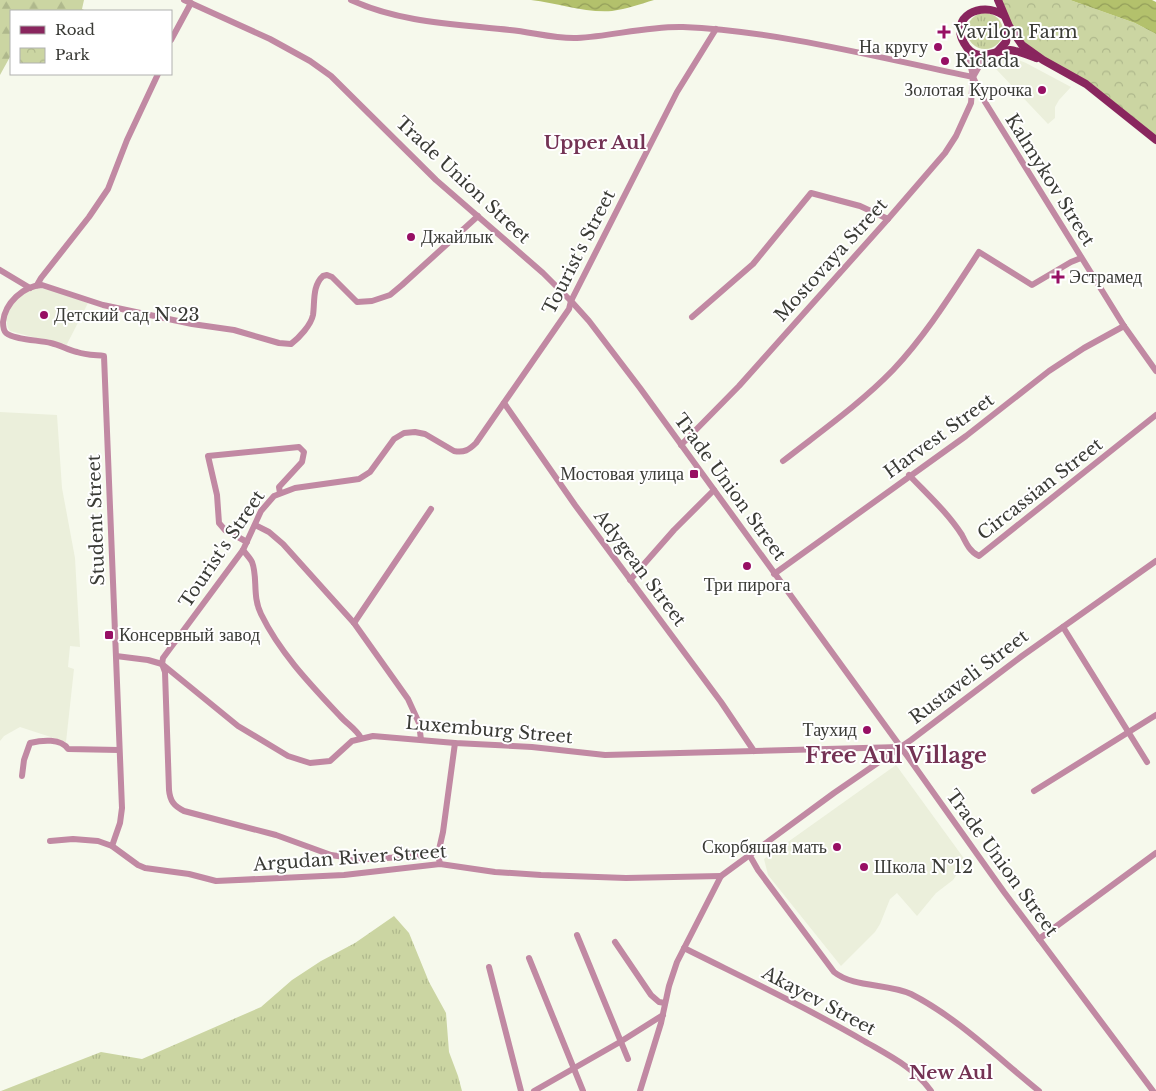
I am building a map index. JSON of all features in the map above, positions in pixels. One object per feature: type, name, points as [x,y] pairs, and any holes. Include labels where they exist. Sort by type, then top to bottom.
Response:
[{"type":"main road","points":[[988,0],[967,14],[961,27],[960,34],[967,47],[979,55],[1012,50],[1043,60]]},
{"type":"main road","points":[[998,0],[1009,26],[1022,45],[1043,60],[1086,84],[1156,140]]},
{"type":"main road","points":[[980,7],[992,8],[1003,14]]},
{"type":"main road","points":[[994,54],[1006,42],[1009,26]]},
{"type":"street","points":[[351,0],[371,9],[429,22],[577,38],[630,30],[681,27],[716,29],[796,41],[973,77]]},
{"type":"street","points":[[172,38],[188,1]]},
{"type":"street","name":"Trade Union Street","points":[[188,1],[270,40],[310,61],[331,76],[436,180],[537,268],[571,301],[609,347],[1039,940],[1153,1091]]},
{"type":"street","name":"Tourist's Street","points":[[162,664],[163,658],[243,550],[267,503],[280,492],[312,485],[359,479],[370,472],[394,438],[400,434],[410,432],[426,434],[454,451],[463,452],[476,443],[569,309],[571,301],[678,92],[716,29]]},
{"type":"street","points":[[967,47],[973,77]]},
{"type":"street","points":[[973,77],[981,63],[994,54]]},
{"type":"street","points":[[34,287],[90,217],[108,189],[124,147],[158,75]]},
{"type":"street","name":"Mostovaya Street","points":[[681,445],[739,386],[945,152],[956,136],[971,103],[973,77]]},
{"type":"street","name":"Kalmykov Street","points":[[973,77],[984,102],[1081,258],[1124,326],[1156,370]]},
{"type":"street","points":[[692,317],[753,264],[810,193],[860,206],[888,219]]},
{"type":"street","points":[[0,270],[34,287],[49,287],[103,305],[192,324],[234,330],[279,343],[291,344],[298,338],[312,319],[316,285],[323,276],[332,277],[356,302],[381,299],[402,285],[478,216]]},
{"type":"street","points":[[783,461],[852,406],[893,370],[938,314],[979,252],[1032,285],[1081,258]]},
{"type":"street","name":"Student Street","points":[[34,287],[17,296],[9,305],[3,328],[6,333],[31,340],[50,342],[76,352],[104,356],[122,816],[112,846]]},
{"type":"street","name":"Harvest Street","points":[[774,574],[966,436],[1049,371],[1084,348],[1124,326]]},
{"type":"street","name":"Adygean Street","points":[[504,403],[570,498],[721,702],[754,751]]},
{"type":"street","name":"Circassian Street","points":[[910,475],[945,512],[974,553],[979,556],[1156,415]]},
{"type":"street","points":[[247,542],[225,530],[219,523],[217,495],[208,456],[299,446],[304,452],[304,458],[279,486],[280,492]]},
{"type":"street","points":[[630,580],[674,530],[714,490]]},
{"type":"street","points":[[354,623],[431,509]]},
{"type":"street","points":[[255,525],[269,532],[283,544],[354,623],[408,699],[419,723],[421,740]]},
{"type":"street","points":[[116,656],[148,660],[162,664],[238,726],[300,761],[320,763],[330,761],[351,743],[361,738],[356,730],[340,716],[292,663],[278,644],[258,606],[254,590],[253,567],[250,558],[243,550]]},
{"type":"street","name":"Rustaveli Street","points":[[640,1091],[677,962],[721,876],[976,690],[1155,565]]},
{"type":"street","points":[[1064,627],[1147,762]]},
{"type":"street","points":[[162,664],[165,672],[170,794],[171,800],[180,809],[221,822],[276,835],[331,855],[358,859],[375,859],[438,854]]},
{"type":"street","points":[[1034,791],[1156,715]]},
{"type":"street","name":"Luxemburg Street","points":[[361,738],[378,736],[532,747],[598,755],[900,747]]},
{"type":"street","points":[[22,776],[26,753],[30,743],[53,741],[64,744],[68,749],[119,750]]},
{"type":"street","points":[[440,864],[438,854],[443,832],[455,743]]},
{"type":"street","name":"Argudan River Street","points":[[50,841],[98,841],[112,846],[145,868],[189,874],[216,881],[344,875],[440,864],[514,873],[626,878],[721,876]]},
{"type":"street","points":[[1039,940],[1156,853]]},
{"type":"street","points":[[750,856],[801,929],[834,972],[848,980],[897,989],[931,1005],[1039,1091]]},
{"type":"street","points":[[577,935],[628,1059]]},
{"type":"street","points":[[616,942],[650,995],[659,1002],[666,1003]]},
{"type":"street","name":"Akayev Street","points":[[684,948],[794,1003],[894,1059],[919,1076],[931,1091]]},
{"type":"street","points":[[529,958],[583,1091]]},
{"type":"street","points":[[489,967],[521,1091]]},
{"type":"street","points":[[534,1091],[663,1015]]},
{"type":"shaded area","name":"Золотая Курочка","points":[[1011,57],[1071,87],[1059,100],[1055,107],[1055,118],[1048,124],[996,69],[998,67],[994,64],[1000,59]]},
{"type":"shaded area","name":"Детский сад №23","points":[[45,288],[88,303],[66,346],[10,331],[8,328],[6,319],[8,311],[20,295],[33,289]]},
{"type":"shaded area","name":"Консервный завод","points":[[0,412],[57,415],[62,488],[75,558],[80,647],[70,646],[68,667],[74,669],[66,742],[20,727],[4,736],[0,741]]},
{"type":"shaded area","name":"Школа №12","points":[[896,765],[968,864],[959,871],[953,880],[936,893],[917,916],[897,893],[890,899],[875,932],[841,966],[768,875],[764,859]]},
{"type":"green space","points":[[0,0],[84,0],[82,9],[84,10],[10,10],[10,57],[0,75]]},
{"type":"green space","points":[[998,0],[1070,0],[1135,23],[1156,34],[1156,140],[1116,106],[1022,45]]},
{"type":"green space","points":[[985,13],[992,14],[998,18],[1002,24],[1002,38],[998,44],[992,48],[985,49],[978,48],[972,44],[968,38],[967,31],[968,24],[972,18],[978,14]]},
{"type":"green space","points":[[394,916],[409,933],[429,982],[446,1013],[449,1052],[462,1091],[1,1091],[101,1052],[142,1059],[261,1007],[292,980],[321,961],[355,943]]},
{"type":"water","points":[[531,0],[654,0],[623,9],[602,11]]},
{"type":"water","points":[[1070,0],[1152,0],[1156,2],[1156,34],[1135,23]]},
{"type":"place","name":"Vavilon Farm","points":[[944,32]]},
{"type":"place","name":"На кругу","points":[[938,47]]},
{"type":"place","name":"Ridada","points":[[945,61]]},
{"type":"place","name":"Золотая Курочка","points":[[1042,90]]},
{"type":"place","name":"Джайлык","points":[[411,237]]},
{"type":"place","name":"Эстрамед","points":[[1058,277]]},
{"type":"place","name":"Детский сад №23","points":[[44,315]]},
{"type":"place","name":"Мостовая улица","points":[[694,474]]},
{"type":"place","name":"Три пирога","points":[[747,566]]},
{"type":"place","name":"Консервный завод","points":[[109,635]]},
{"type":"place","name":"Таухид","points":[[867,730]]},
{"type":"place","name":"Скорбящая мать","points":[[837,847]]},
{"type":"place","name":"Школа №12","points":[[864,867]]},
{"type":"district","name":"Upper Aul","points":[[595,142]]},
{"type":"district","name":"Free Aul Village","points":[[896,755]]},
{"type":"district","name":"New Aul","points":[[951,1072]]}]
